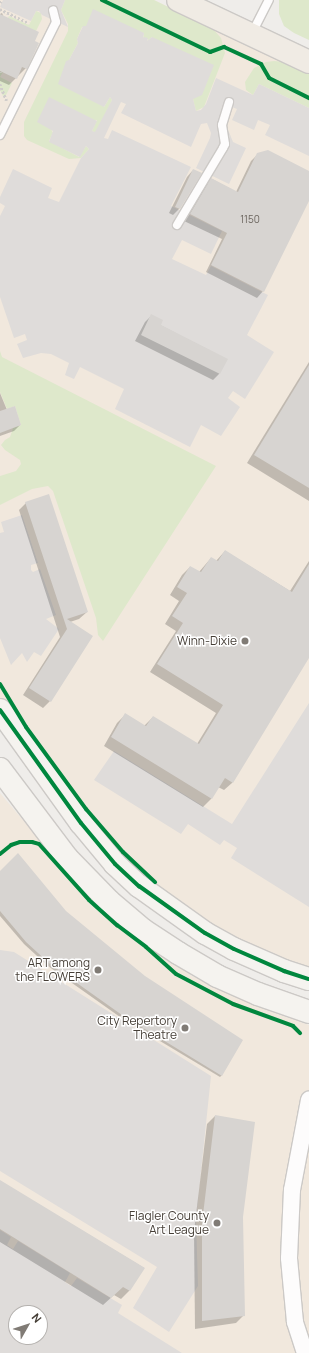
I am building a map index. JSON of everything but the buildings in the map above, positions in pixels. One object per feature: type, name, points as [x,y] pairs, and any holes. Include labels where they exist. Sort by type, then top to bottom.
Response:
[{"type":"main road","points":[[178,0],[309,62]]},
{"type":"street","points":[[0,710],[81,823],[115,864],[139,886],[206,933],[234,949],[284,971],[309,979]]},
{"type":"street","points":[[0,769],[68,858],[109,901],[139,926],[178,953],[217,976],[264,996],[309,1012]]},
{"type":"street","points":[[305,1353],[295,1322],[291,1288],[289,1223],[292,1190],[309,1100]]},
{"type":"lane","points":[[251,35],[269,0]]},
{"type":"lane","points":[[0,136],[56,22],[53,10]]},
{"type":"lane","points":[[177,225],[225,144],[222,125],[229,102]]},
{"type":"path","points":[[0,9],[30,23]]},
{"type":"shaded area","points":[[0,0],[154,0],[309,74],[309,970],[206,926],[127,866],[9,712],[0,698]]},
{"type":"shaded area","points":[[3,0],[65,0],[61,10],[68,27],[42,15],[39,11],[36,11],[31,21],[0,7]]},
{"type":"shaded area","points":[[93,9],[144,33],[143,38],[148,38],[147,41],[152,37],[214,65],[202,95],[193,99],[196,111],[201,110],[206,104],[216,78],[253,95],[259,84],[309,108],[309,156],[265,135],[270,125],[258,120],[254,130],[232,120],[237,109],[232,107],[225,122],[233,142],[246,148],[229,184],[196,168],[210,138],[211,133],[207,123],[201,124],[191,147],[121,113],[126,104],[121,102],[104,138],[108,139],[112,130],[191,167],[171,206],[222,231],[211,254],[182,240],[172,259],[206,275],[211,266],[268,295],[247,335],[274,352],[245,399],[233,391],[228,398],[240,407],[221,436],[201,425],[190,447],[115,409],[124,389],[80,367],[74,379],[65,375],[69,363],[51,354],[41,353],[23,358],[17,344],[27,340],[25,334],[14,338],[0,297],[0,216],[5,206],[0,203],[0,197],[13,169],[52,188],[48,198],[59,202],[81,158],[89,149],[86,146],[80,157],[49,142],[53,131],[37,122],[49,97],[97,121],[92,131],[95,132],[112,100],[110,97],[104,107],[58,84],[66,61],[69,60],[78,43],[77,39],[83,26],[86,26]]},
{"type":"shaded area","points":[[22,515],[38,563],[31,565],[31,570],[33,572],[40,569],[56,615],[46,619],[59,629],[41,656],[34,652],[27,662],[22,653],[11,665],[0,638],[0,533],[4,532],[1,522]]},
{"type":"shaded area","points":[[309,703],[309,907],[231,858],[237,848],[224,840],[220,845],[188,824],[181,834],[94,780],[114,751],[232,824]]},
{"type":"shaded area","points":[[0,793],[67,872],[128,929],[192,976],[266,1010],[309,1025],[309,1353],[0,1353]]},
{"type":"shaded area","points":[[0,950],[14,952],[211,1076],[196,1219],[198,1286],[169,1332],[133,1308],[157,1267],[0,1171]]},
{"type":"shaded area","points":[[0,1230],[11,1237],[7,1245],[13,1249],[18,1241],[70,1273],[65,1282],[71,1286],[77,1278],[122,1305],[118,1313],[182,1353],[0,1353]]},
{"type":"green space","points":[[65,0],[154,0],[213,29],[221,38],[225,53],[204,107],[196,111],[193,99],[152,37],[147,41],[148,39],[143,39],[144,33],[82,27],[77,39],[78,43],[69,60],[104,107],[110,97],[112,100],[96,133],[92,131],[97,120],[51,129],[53,133],[49,141],[79,157],[86,146],[89,149],[81,158],[69,159],[27,140],[24,136],[24,122],[68,31],[68,24],[61,10]]},
{"type":"green space","points":[[279,0],[309,0],[309,40],[294,33],[284,26],[279,14]]},
{"type":"green space","points":[[36,11],[41,13],[42,19],[36,31],[8,18],[9,16],[29,25]]},
{"type":"green space","points":[[266,62],[285,62],[309,74],[309,108],[259,84],[253,95],[246,90],[245,82],[254,68]]},
{"type":"green space","points":[[0,77],[12,83],[6,95],[3,96],[0,90]]},
{"type":"green space","points":[[0,351],[2,357],[216,466],[103,641],[98,635],[96,618],[53,491],[48,486],[32,489],[0,505],[0,476],[16,471],[21,464],[20,460],[5,450],[1,445],[10,437],[13,428],[21,425],[15,406],[7,409],[0,392]]},
{"type":"cycle path","points":[[102,0],[210,52],[224,47],[261,64],[269,78],[309,98]]},
{"type":"cycle path","points":[[0,684],[26,727],[86,809],[123,852],[155,882]]},
{"type":"cycle path","points":[[0,710],[81,823],[115,864],[139,886],[205,933],[234,949],[284,971],[309,979]]},
{"type":"cycle path","points":[[0,854],[11,845],[20,842],[32,842],[39,844],[89,900],[176,974],[233,1004],[293,1026],[300,1033]]},
{"type":"place","name":"Winn-Dixie","points":[[245,641]]},
{"type":"place","name":"ART among the FLOWERS","points":[[98,970]]},
{"type":"place","name":"City Repertory Theatre","points":[[185,1028]]},
{"type":"place","name":"Flagler County Art League","points":[[217,1223]]}]
